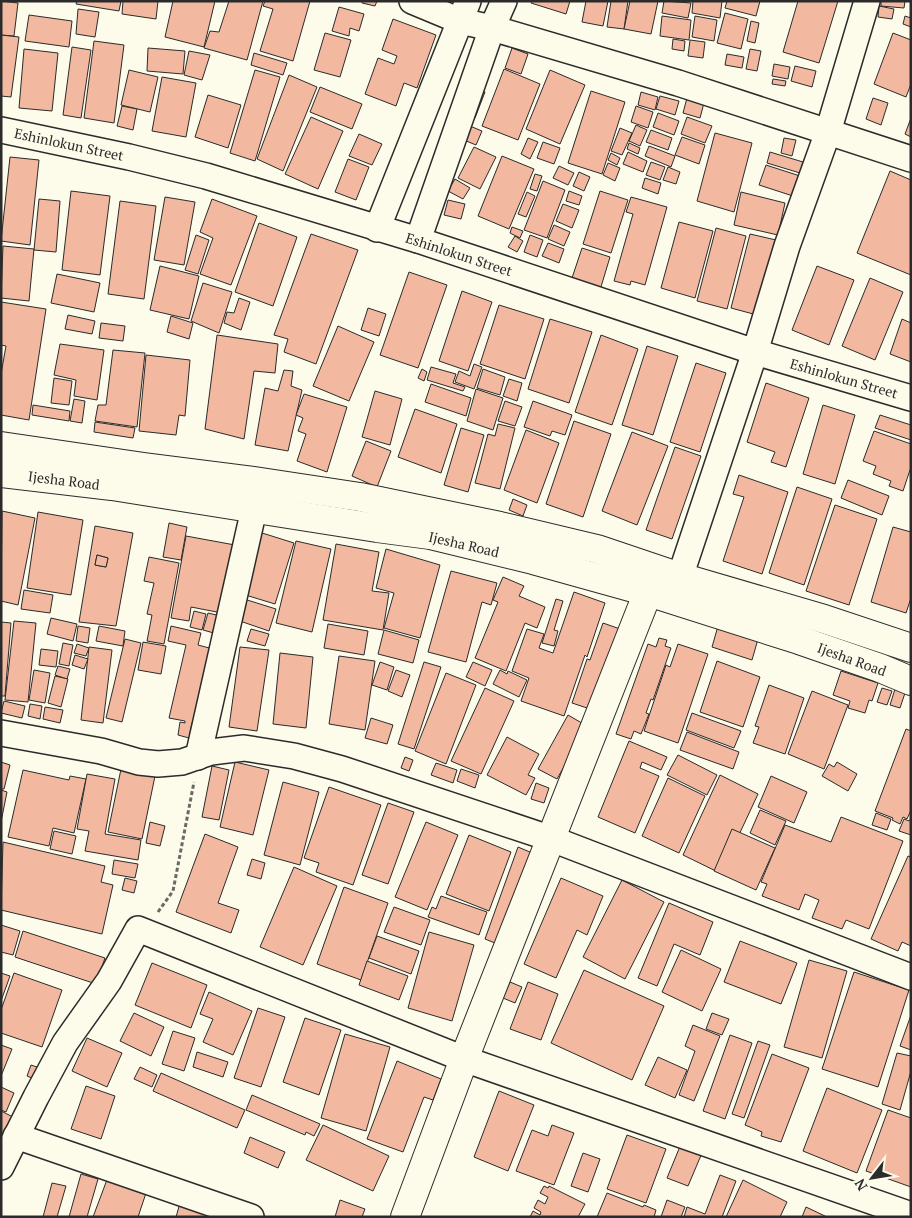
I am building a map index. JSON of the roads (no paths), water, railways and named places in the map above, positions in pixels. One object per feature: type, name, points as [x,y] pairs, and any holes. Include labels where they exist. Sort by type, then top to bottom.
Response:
[{"type":"main road","name":"Ijesha Road","points":[[1,446],[144,467],[254,480],[360,497],[500,526],[597,549],[680,577],[824,619],[911,648]]},
{"type":"main road","name":"Ijesha Road","points":[[1,473],[112,486],[430,535],[533,560],[648,592],[799,640],[880,668],[911,681]]},
{"type":"main road","points":[[405,1217],[464,1059],[648,592]]},
{"type":"street","points":[[412,1],[464,11],[492,28],[678,84],[911,160]]},
{"type":"street","points":[[418,240],[492,28],[504,1]]},
{"type":"street","points":[[680,577],[755,352],[787,246],[828,132],[867,1]]},
{"type":"street","points":[[377,229],[464,11]]},
{"type":"street","name":"Eshinlokun Street","points":[[1,130],[130,157],[206,176],[418,240],[755,352],[911,398]]},
{"type":"street","points":[[198,757],[254,509]]},
{"type":"street","points":[[1,733],[101,751],[139,762],[158,764],[182,762],[211,752],[244,748],[294,756],[342,768],[552,838],[911,977]]},
{"type":"street","points":[[1,1168],[65,1043],[109,981],[138,929],[464,1059],[911,1215]]},
{"type":"street","points":[[16,1136],[251,1217]]}]
